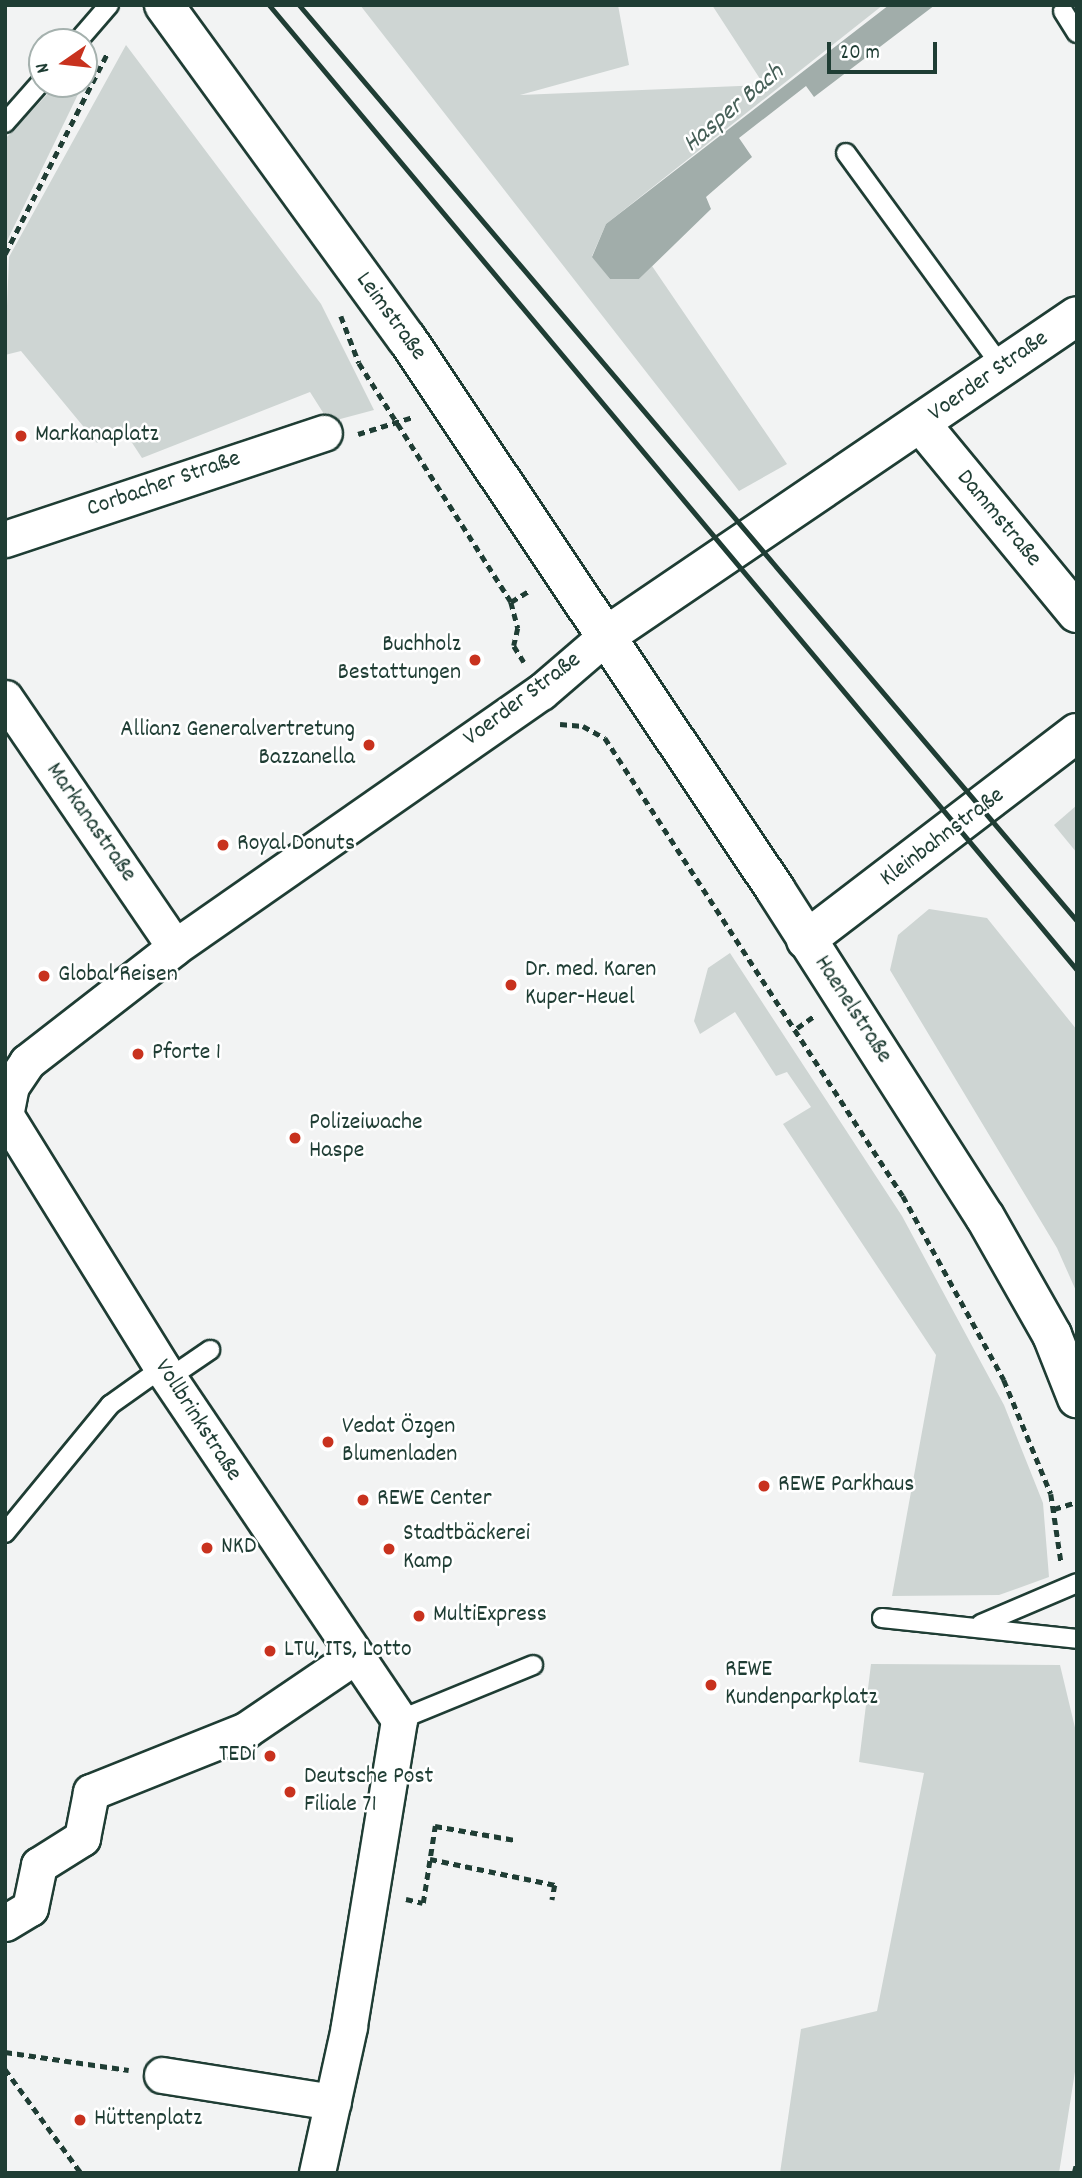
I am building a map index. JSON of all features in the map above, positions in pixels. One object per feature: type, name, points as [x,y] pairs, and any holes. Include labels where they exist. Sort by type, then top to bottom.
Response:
[{"type":"main road","name":"Leimstraße","points":[[164,5],[450,402],[606,636]]},
{"type":"main road","name":"Voerder Straße","points":[[606,636],[1077,316]]},
{"type":"main road","name":"Dammstraße","points":[[921,424],[1077,612]]},
{"type":"main road","name":"Haenelstraße","points":[[606,636],[985,1217],[1052,1335],[1077,1398]]},
{"type":"main road","name":"Kleinbahnstraße","points":[[806,940],[1077,733]]},
{"type":"street","name":"Corbacher Straße","points":[[5,539],[324,433]]},
{"type":"street","name":"Voerder Straße","points":[[6,1116],[11,1086],[27,1062],[175,947],[541,692],[606,636]]},
{"type":"street","name":"Markanastraße","points":[[5,698],[175,947]]},
{"type":"street","name":"Vollbrinkstraße","points":[[6,1116],[165,1373],[399,1720]]},
{"type":"street","points":[[5,1923],[30,1908],[39,1865],[82,1838],[91,1792],[246,1730],[355,1656]]},
{"type":"street","points":[[317,2173],[370,1893],[399,1720]]},
{"type":"street","points":[[162,2075],[332,2102]]},
{"type":"lane","points":[[89,28],[109,5]]},
{"type":"lane","points":[[1063,11],[1077,33]]},
{"type":"lane","points":[[5,123],[28,97]]},
{"type":"lane","points":[[846,153],[1002,367]]},
{"type":"lane","points":[[5,1533],[110,1405],[210,1350]]},
{"type":"lane","points":[[981,1624],[1070,1584]]},
{"type":"lane","points":[[882,1618],[981,1624],[1077,1639]]},
{"type":"lane","points":[[399,1720],[533,1665]]},
{"type":"path","points":[[5,254],[111,46]]},
{"type":"path","points":[[359,363],[511,602],[518,628],[514,646],[560,725],[583,726],[604,738],[896,1184],[1004,1380],[1054,1510],[1070,1584]]},
{"type":"path","points":[[324,433],[362,434],[450,402]]},
{"type":"path","points":[[1054,1510],[1077,1502]]},
{"type":"path","points":[[370,1893],[423,1903],[435,1826],[515,1840]]},
{"type":"path","points":[[430,1859],[555,1885],[552,1900]]},
{"type":"path","points":[[5,2052],[162,2075]]},
{"type":"path","points":[[5,2069],[81,2173]]},
{"type":"path","points":[[1074,2173],[1077,2161]]},
{"type":"shaded area","points":[[360,5],[618,5],[629,65],[520,95],[764,85],[712,5],[883,5],[606,224],[592,256],[610,279],[639,279],[652,266],[787,464],[739,491]]},
{"type":"shaded area","points":[[889,5],[935,5],[814,97],[806,86],[739,138],[752,157],[706,197],[711,209],[639,279],[610,279],[592,257],[606,224]]},
{"type":"shaded area","points":[[126,45],[321,304],[374,410],[329,422],[310,392],[142,458],[121,426],[97,443],[21,351],[5,355],[9,257]]},
{"type":"shaded area","points":[[44,98],[76,98],[5,245],[5,139]]},
{"type":"shaded area","points":[[1077,805],[1077,853],[1054,825]]},
{"type":"shaded area","points":[[929,909],[987,918],[1077,1030],[1077,1293],[1057,1248],[890,970],[898,935]]},
{"type":"shaded area","points":[[730,953],[902,1216],[1004,1405],[1043,1503],[1049,1577],[999,1595],[892,1596],[936,1355],[783,1124],[811,1107],[787,1072],[776,1076],[735,1012],[700,1034],[694,1021],[708,968]]},
{"type":"shaded area","points":[[871,1664],[1060,1665],[1077,1736],[1077,2059],[1059,2173],[780,2173],[801,2029],[877,2011],[924,1773],[859,1762]]},
{"type":"railway","points":[[269,5],[1077,970]]},
{"type":"railway","points":[[299,5],[1077,921]]},
{"type":"place","name":"Markanaplatz","points":[[21,436]]},
{"type":"place","name":"Buchholz Bestattungen","points":[[475,660]]},
{"type":"place","name":"Allianz Generalvertretung Bazzanella","points":[[369,745]]},
{"type":"place","name":"Royal Donuts","points":[[223,845]]},
{"type":"place","name":"Global Reisen","points":[[44,976]]},
{"type":"place","name":"Dr. med. Karen Kuper-Heuel","points":[[511,985]]},
{"type":"place","name":"Pforte 1","points":[[138,1054]]},
{"type":"place","name":"Polizeiwache Haspe","points":[[295,1138]]},
{"type":"place","name":"Vedat Özgen Blumenladen","points":[[328,1442]]},
{"type":"place","name":"REWE Parkhaus","points":[[764,1486]]},
{"type":"place","name":"REWE Center","points":[[363,1500]]},
{"type":"place","name":"NKD","points":[[207,1548]]},
{"type":"place","name":"Stadtbäckerei Kamp","points":[[389,1549]]},
{"type":"place","name":"MultiExpress","points":[[419,1616]]},
{"type":"place","name":"LTU, ITS, Lotto","points":[[270,1651]]},
{"type":"place","name":"REWE Kundenparkplatz","points":[[711,1685]]},
{"type":"place","name":"TEDi","points":[[270,1756]]},
{"type":"place","name":"Deutsche Post Filiale 71","points":[[290,1792]]},
{"type":"place","name":"Hüttenplatz","points":[[80,2120]]},
{"type":"water label","name":"Hasper Bach","points":[[734,109]]}]
